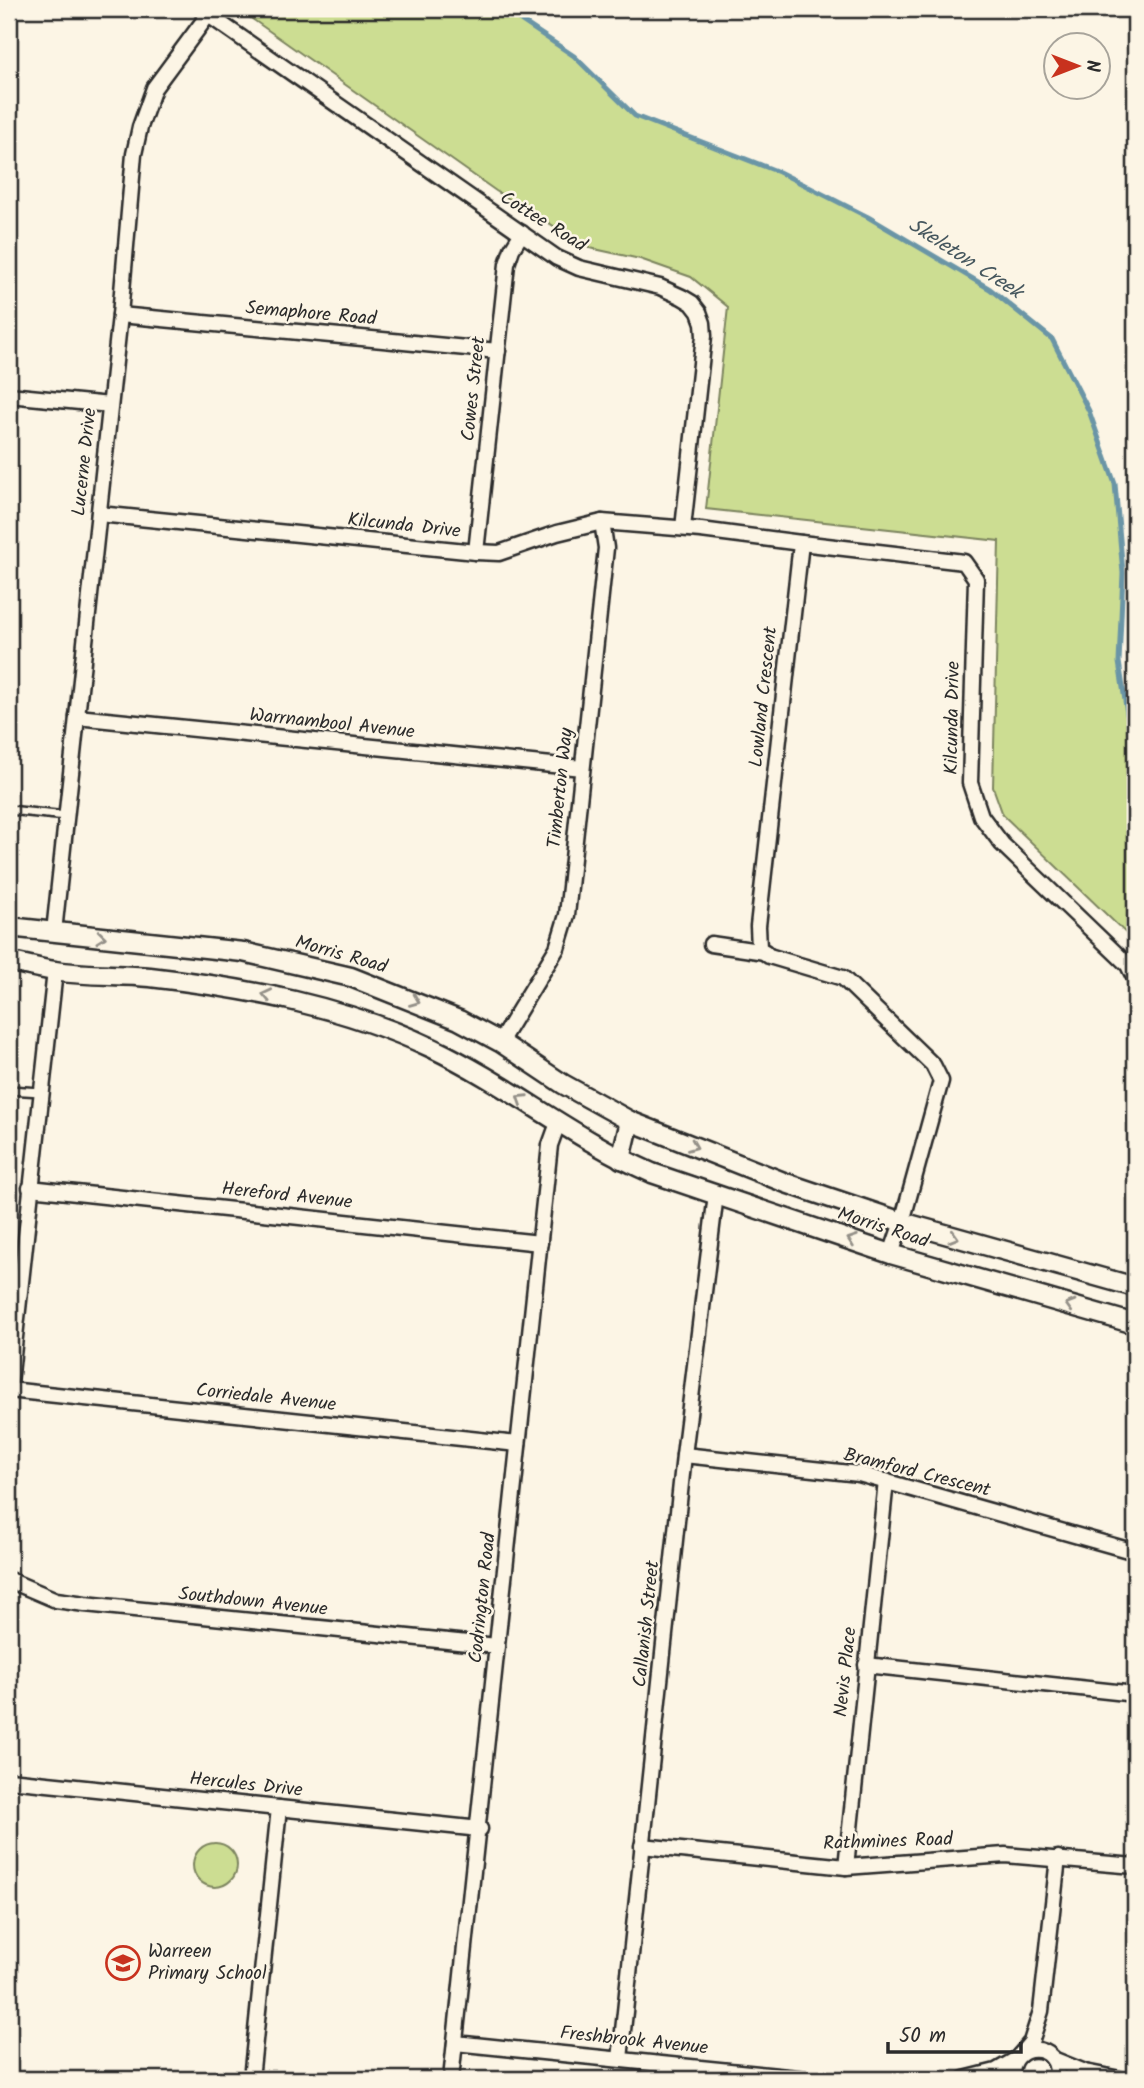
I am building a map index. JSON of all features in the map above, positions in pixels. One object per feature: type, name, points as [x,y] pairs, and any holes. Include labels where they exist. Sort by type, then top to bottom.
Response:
[{"type":"street","name":"Cottee Road","points":[[204,12],[557,258],[579,268],[660,287],[692,303],[699,312],[704,336],[683,528]]},
{"type":"street","name":"Lucerne Drive","points":[[54,932],[120,315],[134,154],[154,88],[204,12]]},
{"type":"street","name":"Cowes Street","points":[[476,552],[507,264],[522,233]]},
{"type":"street","name":"Semaphore Road","points":[[120,315],[498,351]]},
{"type":"street","points":[[9,395],[110,405]]},
{"type":"street","name":"Kilcunda Drive","points":[[99,514],[499,553],[557,533],[602,522],[683,528],[964,562],[976,579],[970,783],[981,816],[1002,844],[1128,965],[1135,979]]},
{"type":"street","name":"Timberton Way","points":[[500,1042],[557,948],[567,915],[606,548],[602,522]]},
{"type":"street","name":"Lowland Crescent","points":[[765,952],[759,948],[758,926],[801,543]]},
{"type":"street","name":"Warrnambool Avenue","points":[[77,717],[582,768]]},
{"type":"street","name":"Morris Road","points":[[9,927],[243,952],[351,977],[459,1020],[500,1042],[563,1084],[630,1121],[786,1183],[902,1222],[1135,1287]]},
{"type":"street","points":[[711,944],[765,952],[769,956],[843,978],[933,1065],[941,1081],[891,1254]]},
{"type":"street","name":"Morris Road","points":[[9,962],[55,971],[147,977],[227,987],[333,1011],[377,1025],[432,1048],[492,1080],[558,1123],[621,1159],[652,1173],[891,1254],[1135,1324]]},
{"type":"street","points":[[9,1391],[55,971]]},
{"type":"street","points":[[621,1159],[630,1121]]},
{"type":"street","name":"Codrington Road","points":[[452,2079],[550,1145],[558,1123]]},
{"type":"street","name":"Hereford Avenue","points":[[30,1188],[540,1242]]},
{"type":"street","name":"Callanish Street","points":[[620,2059],[684,1455],[716,1194]]},
{"type":"street","name":"Corriedale Avenue","points":[[9,1391],[518,1444]]},
{"type":"street","name":"Bramford Crescent","points":[[684,1455],[848,1472],[1135,1552]]},
{"type":"street","name":"Nevis Place","points":[[846,1867],[886,1481]]},
{"type":"street","name":"Southdown Avenue","points":[[9,1580],[29,1590],[65,1601],[497,1646]]},
{"type":"street","points":[[866,1665],[1135,1693]]},
{"type":"street","name":"Hercules Drive","points":[[9,1780],[480,1829]]},
{"type":"street","points":[[251,2079],[279,1808]]},
{"type":"street","name":"Rathmines Road","points":[[642,1846],[846,1867],[1005,1854],[1135,1866]]},
{"type":"street","points":[[1013,2079],[1013,2067],[1031,2042],[1041,2011],[1058,1858]]},
{"type":"street","points":[[1041,2011],[1043,2031],[1058,2070],[1056,2079]]},
{"type":"street","name":"Freshbrook Avenue","points":[[455,2043],[808,2079]]},
{"type":"street","points":[[968,2079],[996,2071],[1033,2049],[1112,2078]]},
{"type":"street","points":[[1086,2079],[1112,2078]]},
{"type":"street","points":[[968,2079],[990,2079]]},
{"type":"lane","points":[[9,810],[66,816]]},
{"type":"lane","points":[[9,1090],[42,1092]]},
{"type":"green space","points":[[238,9],[504,9],[574,56],[635,116],[779,172],[868,217],[990,289],[1052,339],[1089,411],[1115,484],[1123,573],[1119,662],[1129,726],[1135,735],[1135,942],[1003,815],[993,787],[999,541],[706,509],[728,307],[691,277],[640,259],[590,248],[496,191]]},
{"type":"green space","points":[[215,1843],[230,1850],[237,1865],[230,1880],[215,1887],[200,1880],[193,1865],[200,1850]]},
{"type":"waterway","name":"Skeleton Creek","points":[[504,9],[574,56],[635,116],[779,172],[868,217],[990,289],[1052,339],[1089,411],[1115,484],[1123,573],[1119,662],[1129,726],[1135,735]]},
{"type":"place","name":"Warreen Primary School","points":[[123,1963]]}]
